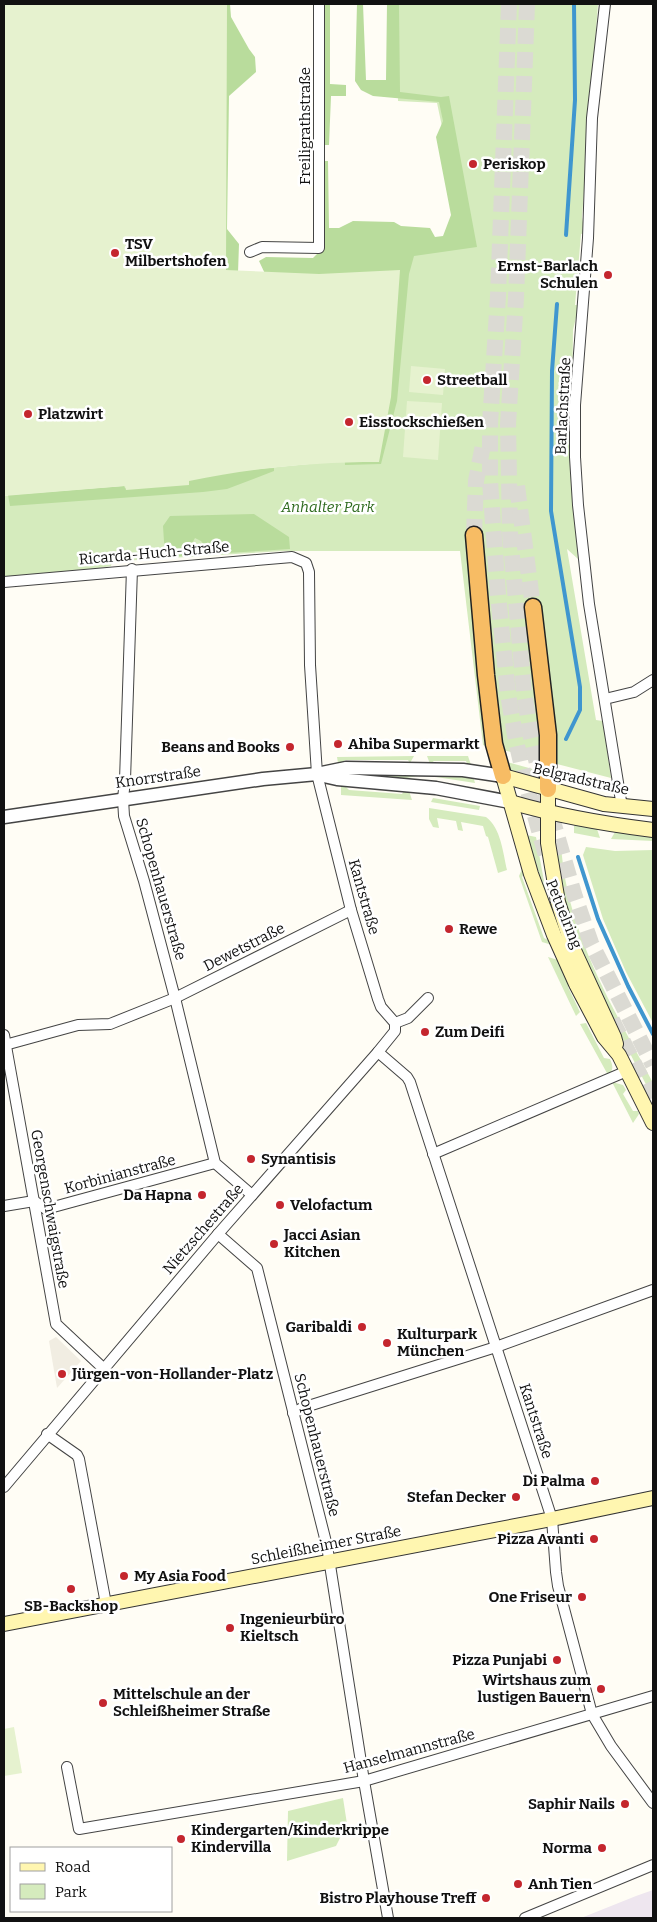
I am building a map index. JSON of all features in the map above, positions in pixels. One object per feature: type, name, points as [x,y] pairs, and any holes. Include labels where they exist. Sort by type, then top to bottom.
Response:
[{"type":"highway","points":[[474,535],[494,744],[503,776]]},
{"type":"highway","points":[[533,607],[548,735],[548,789]]},
{"type":"main road","name":"Belgradstraße","points":[[503,776],[604,804],[653,809]]},
{"type":"main road","name":"Petuelring","points":[[503,776],[531,874],[554,935],[576,984],[600,1028],[619,1055],[653,1124]]},
{"type":"main road","name":"Petuelring","points":[[548,789],[548,843],[558,902],[572,946],[614,1037],[619,1055]]},
{"type":"main road","points":[[510,802],[548,813],[598,823],[653,830]]},
{"type":"main road","name":"Schleißheimer Straße","points":[[4,1624],[653,1498]]},
{"type":"street","name":"Freiligrathstraße","points":[[250,252],[262,247],[319,248],[319,4]]},
{"type":"street","name":"Barlachstraße","points":[[605,4],[592,118],[588,238],[576,404],[575,456],[578,505],[589,604],[622,807]]},
{"type":"street","name":"Ricarda-Huch-Straße","points":[[4,582],[132,569],[292,557],[306,563]]},
{"type":"street","name":"Kantstraße","points":[[306,563],[309,572],[310,665],[317,774],[351,910],[378,998],[381,1007],[395,1023]]},
{"type":"street","name":"Schopenhauerstraße","points":[[132,569],[123,798],[124,816],[144,881],[175,998],[215,1163]]},
{"type":"street","points":[[605,698],[634,692],[653,680]]},
{"type":"street","name":"Knorrstraße","points":[[4,817],[123,798],[263,779],[317,774],[346,768],[463,770],[503,776]]},
{"type":"street","name":"Knorrstraße","points":[[317,774],[337,780],[436,788],[510,802]]},
{"type":"street","name":"Dewetstraße","points":[[5,1040],[78,1024],[110,1024],[175,998],[351,910]]},
{"type":"street","points":[[395,1023],[408,1018],[428,998]]},
{"type":"street","name":"Nietzschestraße","points":[[4,1487],[218,1234],[378,1052],[395,1031],[395,1023]]},
{"type":"street","name":"Georgenschwaigstraße","points":[[5,1040],[56,1324],[103,1368]]},
{"type":"street","name":"Kantstraße","points":[[378,1052],[407,1077],[552,1519],[558,1586],[592,1714],[611,1746],[653,1803]]},
{"type":"street","points":[[433,1154],[627,1071]]},
{"type":"street","points":[[215,1163],[252,1195]]},
{"type":"street","name":"Korbinianstraße","points":[[4,1206],[34,1201],[46,1209],[215,1163]]},
{"type":"street","name":"Schopenhauerstraße","points":[[218,1234],[257,1268],[330,1561],[364,1781],[388,1918]]},
{"type":"street","points":[[293,1413],[302,1408],[496,1347],[653,1290]]},
{"type":"street","points":[[47,1434],[77,1455],[79,1459],[106,1604]]},
{"type":"street","name":"Hanselmannstraße","points":[[67,1767],[79,1829],[364,1781],[653,1696]]},
{"type":"street","points":[[525,1918],[653,1866]]},
{"type":"shaded area","name":"Jürgen-von-Hollander-Platz","points":[[56,1337],[81,1361],[57,1388],[49,1341]]},
{"type":"shaded area","points":[[653,1890],[653,1918],[581,1918],[636,1896]]},
{"type":"green space","name":"TSV Milbertshofen","points":[[4,4],[227,4],[226,270],[319,274],[400,270],[391,397],[379,462],[331,463],[260,469],[189,481],[189,485],[126,490],[125,486],[4,496]]},
{"type":"green space","points":[[221,4],[230,4],[231,17],[255,57],[256,72],[229,96],[227,229],[239,244],[238,273],[207,272]]},
{"type":"green space","points":[[324,4],[330,4],[330,84],[346,85],[346,96],[331,96],[329,145],[324,145]]},
{"type":"green space","points":[[357,4],[363,4],[366,80],[386,80],[387,4],[399,4],[400,92],[441,97],[449,96],[477,247],[414,256],[409,274],[397,401],[381,464],[345,465],[344,441],[259,261],[266,257],[313,258],[318,253],[322,243],[323,161],[328,161],[329,228],[339,228],[353,221],[394,222],[401,226],[430,228],[435,237],[443,236],[451,215],[436,137],[443,121],[439,102],[373,96],[361,90],[355,81]]},
{"type":"green space","name":"Anhalter Park","points":[[397,4],[598,4],[582,217],[585,233],[581,234],[575,305],[579,305],[573,330],[571,468],[578,559],[567,549],[596,720],[603,721],[611,778],[503,750],[499,727],[478,673],[486,746],[483,745],[460,551],[284,551],[112,562],[111,566],[89,570],[4,579],[4,496],[125,486],[235,471],[330,462],[379,462],[410,252],[467,244],[437,103],[398,101]]},
{"type":"green space","name":"Streetball","points":[[411,366],[445,369],[443,395],[409,392]]},
{"type":"green space","points":[[407,401],[442,403],[438,460],[403,457]]},
{"type":"green space","points":[[274,468],[274,471],[227,489],[203,492],[10,506],[8,495],[124,486],[125,488],[187,484],[187,474]]},
{"type":"green space","points":[[254,514],[289,537],[290,549],[211,554],[201,541],[195,538],[185,556],[165,557],[163,526],[170,516]]},
{"type":"green space","points":[[414,756],[410,763],[408,760],[345,760],[342,763],[338,763],[337,757]]},
{"type":"green space","points":[[427,756],[468,756],[471,765],[468,766],[466,761],[434,761],[430,764]]},
{"type":"green space","points":[[507,762],[540,771],[535,779],[510,771]]},
{"type":"green space","points":[[355,773],[473,776],[475,783],[423,775],[401,779],[355,776]]},
{"type":"green space","points":[[576,777],[611,787],[606,792],[574,784]]},
{"type":"green space","points":[[341,786],[345,786],[349,790],[402,794],[404,791],[409,791],[412,800],[341,795]]},
{"type":"green space","points":[[433,798],[480,806],[479,810],[431,802]]},
{"type":"green space","points":[[429,808],[486,817],[498,834],[507,870],[498,873],[483,826],[461,822],[463,831],[458,830],[456,821],[437,818],[439,828],[433,827],[429,819]]},
{"type":"green space","points":[[574,825],[597,829],[600,838],[574,833]]},
{"type":"green space","points":[[615,832],[653,835],[653,841],[611,839]]},
{"type":"green space","points":[[526,835],[536,837],[547,898],[545,898]]},
{"type":"green space","points":[[552,840],[561,844],[572,908],[582,938],[608,997],[653,1083],[653,1098],[587,970],[567,912]]},
{"type":"green space","points":[[586,847],[615,851],[653,850],[653,1023],[626,972],[603,919],[583,855]]},
{"type":"green space","points":[[523,867],[525,872],[522,877],[544,938],[550,941],[552,945],[542,942],[519,876]]},
{"type":"green space","points":[[548,957],[558,960],[570,983],[568,987],[580,1012],[576,1016]]},
{"type":"green space","points":[[586,1023],[604,1058],[610,1059],[612,1068],[608,1075],[580,1024]]},
{"type":"green space","points":[[612,1082],[623,1085],[626,1090],[623,1094],[633,1111],[638,1111],[639,1114],[633,1123]]},
{"type":"green space","points":[[14,1727],[22,1773],[4,1776],[4,1729]]},
{"type":"green space","points":[[343,1798],[347,1824],[336,1846],[287,1861],[288,1811]]},
{"type":"waterway","points":[[566,235],[575,100],[574,4]]},
{"type":"waterway","points":[[557,304],[552,371],[551,511],[580,687],[580,710],[566,739]]},
{"type":"waterway","points":[[578,857],[598,919],[628,986],[653,1034]]},
{"type":"tunnel","points":[[509,4],[498,296],[490,424],[490,481],[498,594],[508,694],[525,780],[547,859]]},
{"type":"tunnel","points":[[527,4],[516,298],[508,424],[510,533],[524,692],[540,777],[575,897],[591,943],[653,1065]]},
{"type":"tunnel","points":[[474,535],[476,481],[483,445]]},
{"type":"tunnel","points":[[517,486],[533,607]]},
{"type":"tunnel","points":[[612,1020],[653,1101]]},
{"type":"place","name":"Periskop","points":[[473,164]]},
{"type":"place","name":"TSV Milbertshofen","points":[[115,253]]},
{"type":"place","name":"Ernst-Barlach Schulen","points":[[608,275]]},
{"type":"place","name":"Streetball","points":[[427,380]]},
{"type":"place","name":"Platzwirt","points":[[28,414]]},
{"type":"place","name":"Eisstockschießen","points":[[349,422]]},
{"type":"place","name":"Ahiba Supermarkt","points":[[338,744]]},
{"type":"place","name":"Beans and Books","points":[[290,747]]},
{"type":"place","name":"Rewe","points":[[449,929]]},
{"type":"place","name":"Zum Deifi","points":[[425,1032]]},
{"type":"place","name":"Synantisis","points":[[251,1159]]},
{"type":"place","name":"Da Hapna","points":[[202,1195]]},
{"type":"place","name":"Velofactum","points":[[280,1205]]},
{"type":"place","name":"Jacci Asian Kitchen","points":[[274,1244]]},
{"type":"place","name":"Garibaldi","points":[[362,1327]]},
{"type":"place","name":"Kulturpark München","points":[[387,1343]]},
{"type":"place","name":"Jürgen-von-Hollander-Platz","points":[[62,1374]]},
{"type":"place","name":"Di Palma","points":[[595,1481]]},
{"type":"place","name":"Stefan Decker","points":[[516,1497]]},
{"type":"place","name":"Pizza Avanti","points":[[594,1539]]},
{"type":"place","name":"My Asia Food","points":[[124,1576]]},
{"type":"place","name":"SB-Backshop","points":[[71,1589]]},
{"type":"place","name":"One Friseur","points":[[582,1597]]},
{"type":"place","name":"Ingenieurbüro Kieltsch","points":[[230,1628]]},
{"type":"place","name":"Pizza Punjabi","points":[[557,1660]]},
{"type":"place","name":"Wirtshaus zum lustigen Bauern","points":[[601,1689]]},
{"type":"place","name":"Mittelschule an der Schleißheimer Straße","points":[[103,1703]]},
{"type":"place","name":"Saphir Nails","points":[[625,1804]]},
{"type":"place","name":"Kindergarten/Kinderkrippe Kindervilla","points":[[181,1839]]},
{"type":"place","name":"Norma","points":[[602,1848]]},
{"type":"place","name":"Anh Tien","points":[[518,1884]]},
{"type":"place","name":"Bistro Playhouse Treff","points":[[486,1898]]}]
